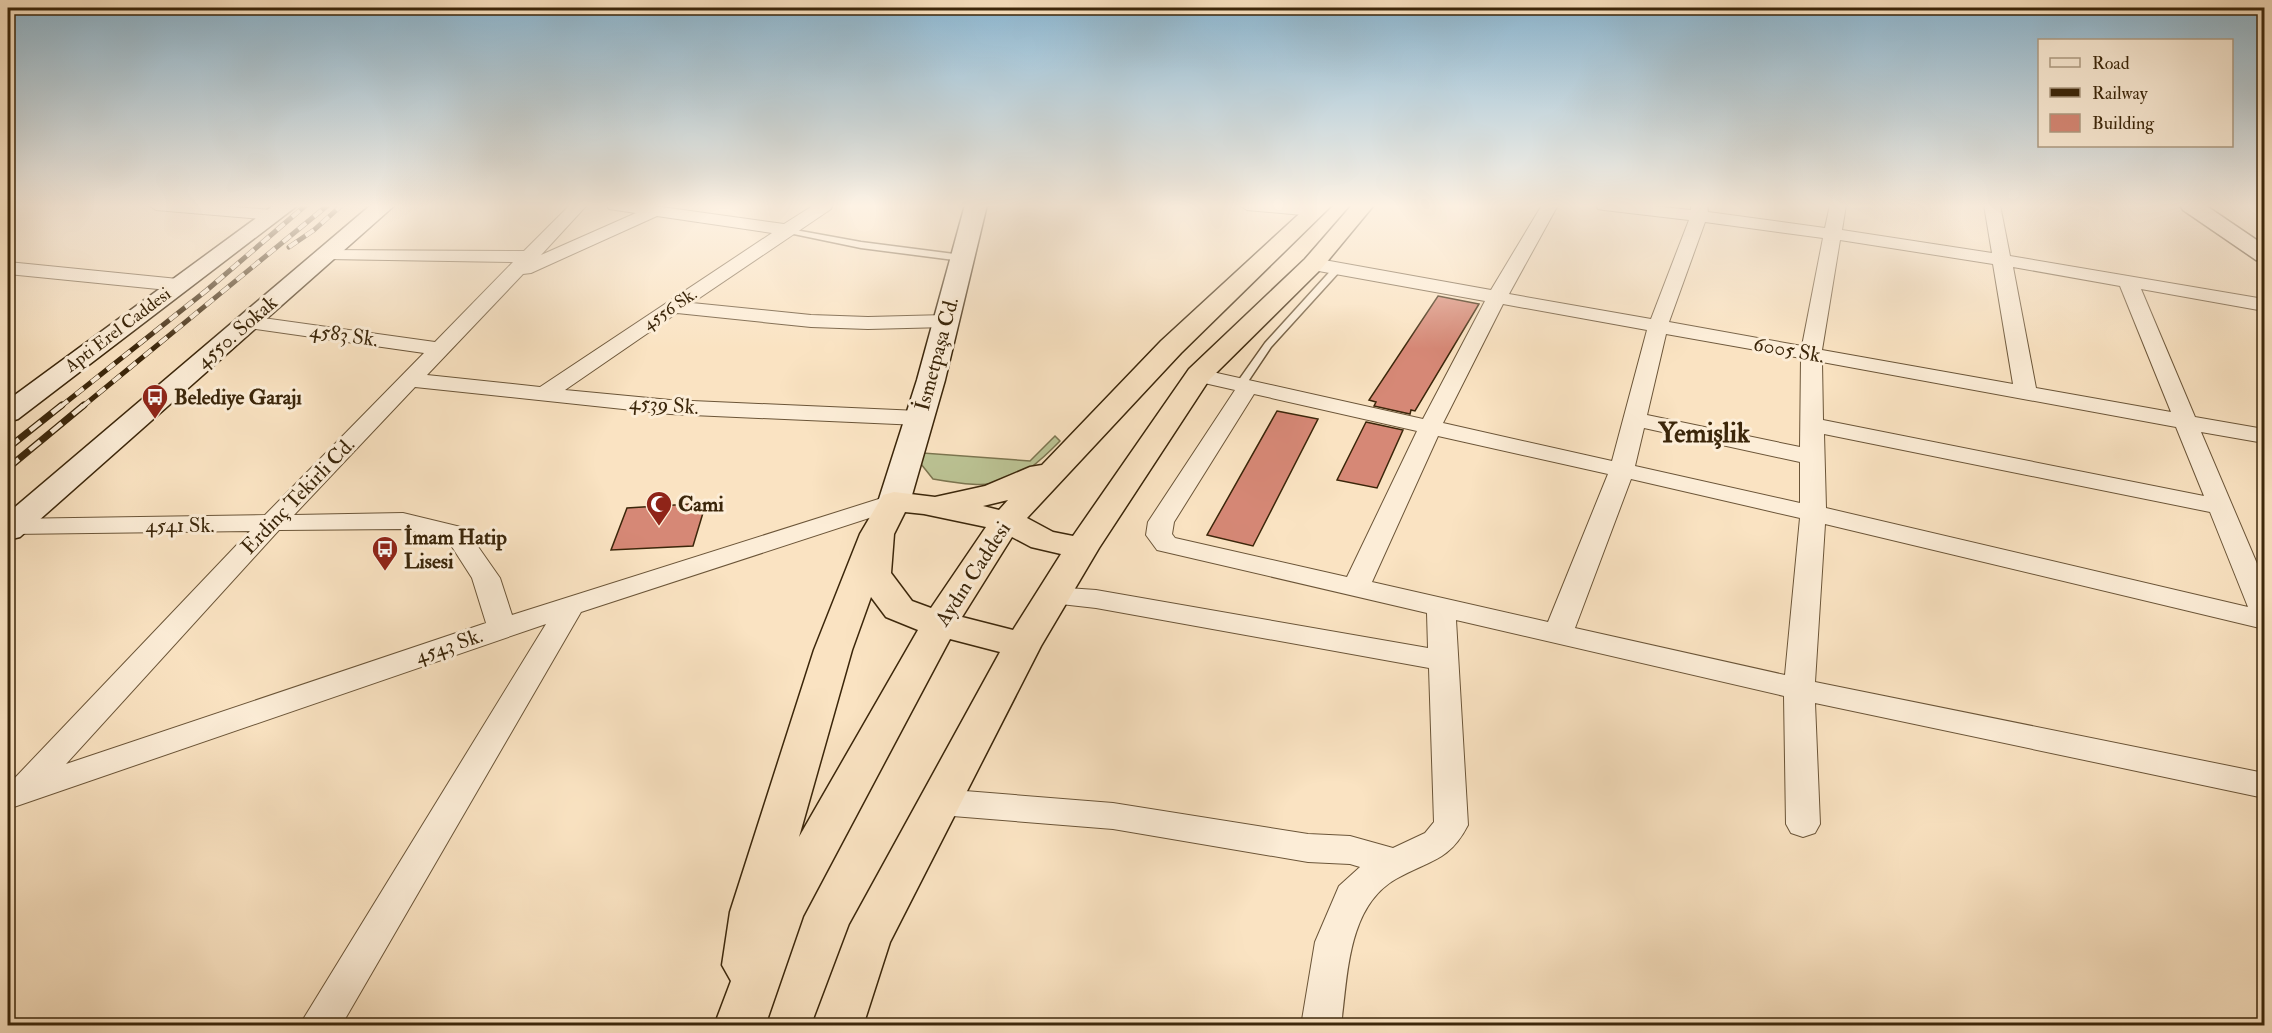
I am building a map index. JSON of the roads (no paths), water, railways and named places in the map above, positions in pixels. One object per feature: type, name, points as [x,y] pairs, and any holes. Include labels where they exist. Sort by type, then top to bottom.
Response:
[{"type":"highway","name":"Aydın Caddesi","points":[[739,1026],[780,913],[939,625],[1006,521],[1171,348],[1271,253]]},
{"type":"highway","points":[[837,1026],[867,940],[1022,646],[1082,548],[1199,375],[1325,266],[1333,253]]},
{"type":"highway","points":[[898,514],[970,501],[1014,489],[1058,464]]},
{"type":"highway","points":[[898,514],[1006,521],[1043,540],[1082,548]]},
{"type":"highway","points":[[898,514],[873,574],[899,609],[939,625],[985,634],[1022,646]]},
{"type":"highway","points":[[739,1026],[754,912],[832,650],[898,514]]},
{"type":"street","name":"Apti Erel Caddesi","points":[[8,413],[221,253]]},
{"type":"street","name":"Erdinç Tekirli Cd.","points":[[12,798],[532,253]]},
{"type":"street","points":[[327,254],[519,266],[551,253]]},
{"type":"street","name":"4556 Sk.","points":[[544,394],[752,253]]},
{"type":"street","name":"İsmetpaşa Cd.","points":[[898,514],[919,418],[963,253]]},
{"type":"street","points":[[1356,587],[1430,427],[1522,253]]},
{"type":"street","points":[[1558,634],[1622,470],[1658,326],[1684,253]]},
{"type":"street","points":[[1803,825],[1799,689],[1813,514],[1811,354],[1830,253]]},
{"type":"street","points":[[1965,253],[2265,305]]},
{"type":"street","points":[[2003,253],[2026,393]]},
{"type":"street","name":"4550. Sokak","points":[[10,528],[327,254]]},
{"type":"street","name":"6005 Sk.","points":[[1325,266],[2265,436]]},
{"type":"street","points":[[8,268],[178,285]]},
{"type":"street","points":[[2128,281],[2265,612]]},
{"type":"street","points":[[672,307],[811,321],[868,323],[946,321]]},
{"type":"street","name":"4583 Sk.","points":[[248,322],[440,349]]},
{"type":"street","points":[[1199,375],[1622,470],[2265,620]]},
{"type":"street","name":"4539 Sk.","points":[[409,380],[670,407],[919,418]]},
{"type":"street","points":[[1245,384],[1161,522],[1159,535],[1166,544],[1799,689],[2265,786]]},
{"type":"street","points":[[1635,419],[1812,457]]},
{"type":"street","points":[[1812,425],[2221,507]]},
{"type":"street","name":"4543 Sk.","points":[[12,798],[502,628],[571,606],[898,514]]},
{"type":"street","name":"4541 Sk.","points":[[10,528],[403,521],[456,534],[486,578],[502,628]]},
{"type":"street","points":[[1053,596],[1096,599],[1444,660]]},
{"type":"street","points":[[319,1026],[571,606]]},
{"type":"street","points":[[1321,1026],[1334,942],[1352,897],[1381,870],[1437,843],[1451,825],[1441,607]]},
{"type":"street","points":[[940,801],[1113,816],[1308,848],[1350,850],[1394,864]]},
{"type":"lane","points":[[925,253],[962,258]]},
{"type":"lane","points":[[1245,384],[1268,345],[1325,266]]},
{"type":"railway","points":[[60,407],[250,253]]},
{"type":"railway","points":[[82,407],[269,253]]},
{"type":"railway","points":[[8,448],[62,405]]},
{"type":"railway","points":[[8,468],[84,405]]},
{"type":"place","name":"Belediye Garajı","points":[[155,420]]},
{"type":"place","name":"Cami","points":[[659,527]]},
{"type":"place","name":"İmam Hatip Lisesi","points":[[385,572]]},
{"type":"district","name":"Yemişlik","points":[[1704,433]]}]
